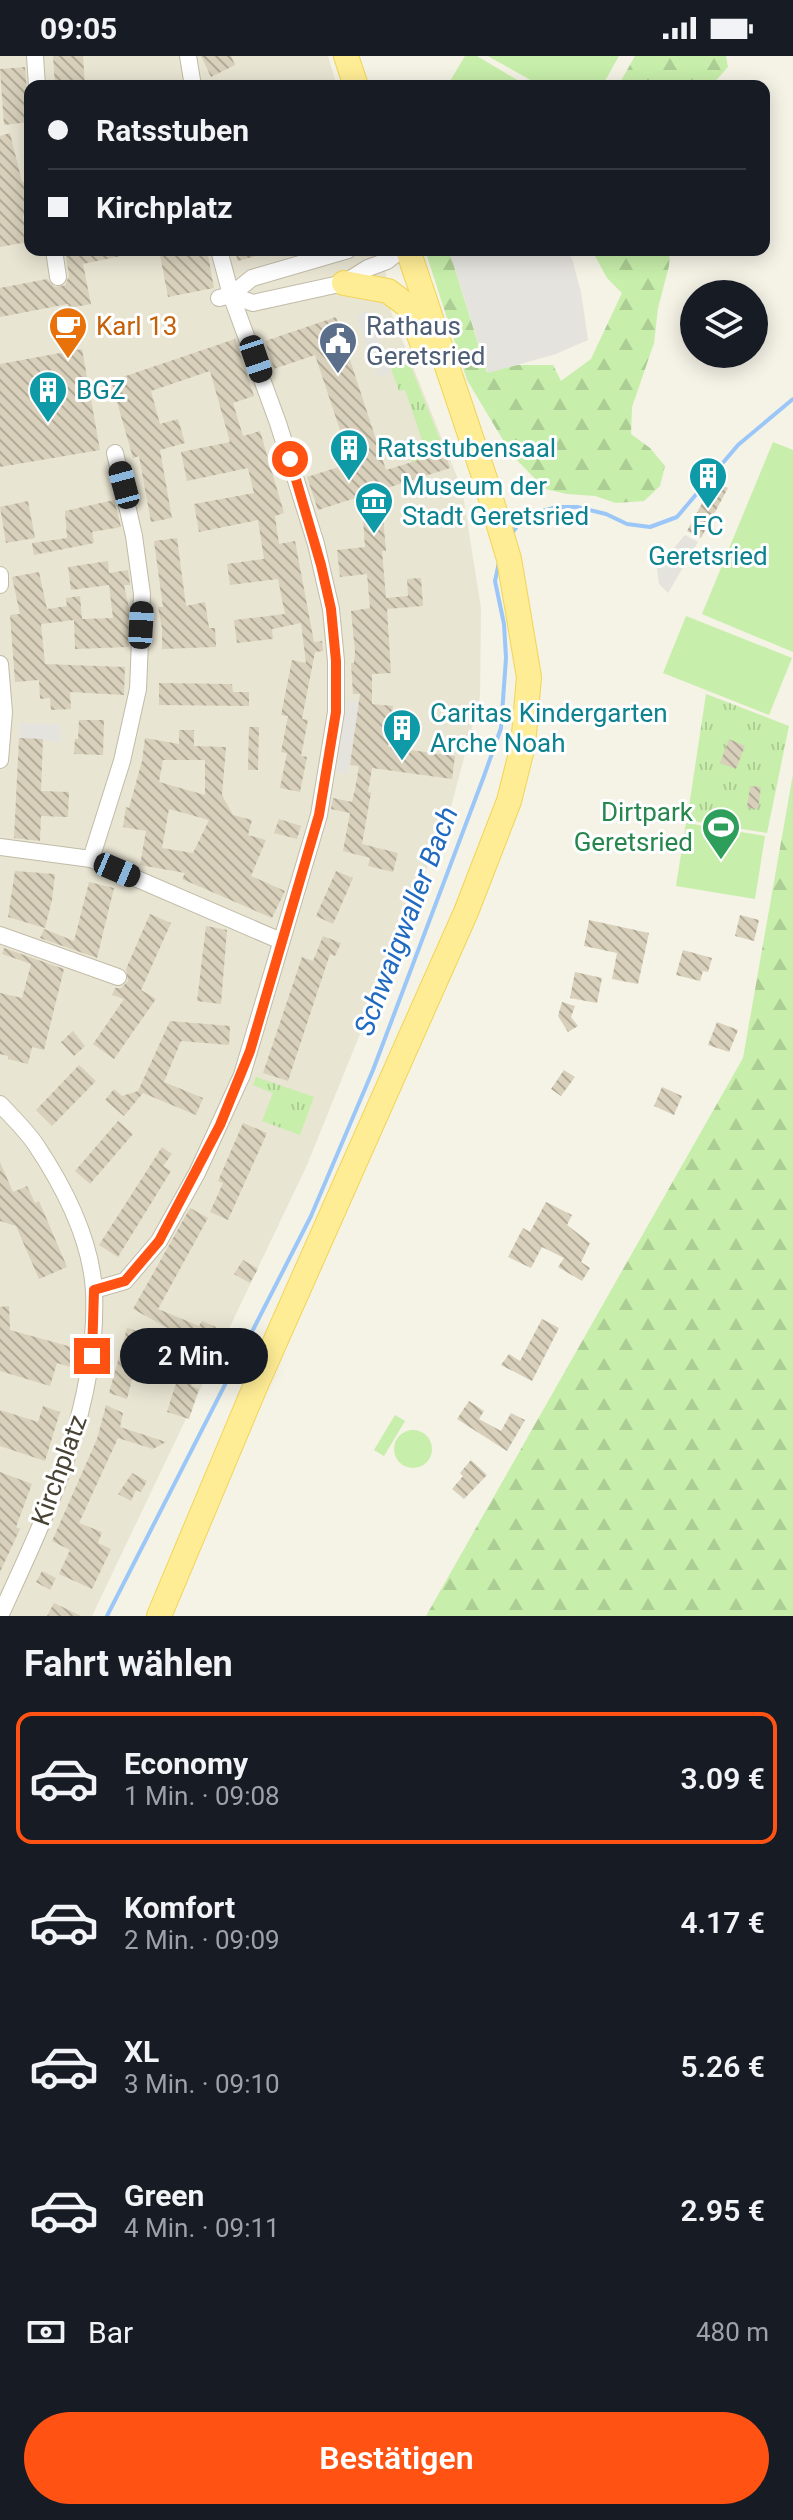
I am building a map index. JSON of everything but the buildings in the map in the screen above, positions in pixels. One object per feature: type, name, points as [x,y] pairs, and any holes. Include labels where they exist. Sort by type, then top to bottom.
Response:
[{"type":"main road","points":[[346,56],[354,80]]},
{"type":"main road","points":[[159,1616],[255,1387],[466,912],[509,801],[523,745],[529,677],[506,547],[410,256]]},
{"type":"main road","points":[[344,283],[388,291],[408,306],[441,392],[464,419]]},
{"type":"street","points":[[35,56],[37,80]]},
{"type":"street","points":[[188,56],[192,80]]},
{"type":"street","points":[[55,256],[58,277]]},
{"type":"street","points":[[94,1290],[125,1281],[159,1241],[197,1173],[242,1075],[319,815],[336,712],[336,661],[331,609],[316,544],[278,423],[225,296],[220,256]]},
{"type":"street","points":[[225,296],[252,278],[325,256]]},
{"type":"street","points":[[225,296],[253,303],[344,283],[393,256]]},
{"type":"street","points":[[91,859],[122,761],[138,689],[142,594],[131,523],[115,453]]},
{"type":"street","points":[[0,575],[0,585]]},
{"type":"street","points":[[0,664],[4,712],[0,760]]},
{"type":"street","points":[[0,847],[91,859],[281,941]]},
{"type":"street","points":[[0,935],[118,977]]},
{"type":"street","name":"Kirchplatz","points":[[0,1104],[35,1143],[63,1191],[82,1237],[94,1290],[92,1356],[81,1412],[58,1483],[0,1616]]},
{"type":"shaded area","points":[[0,56],[328,56],[335,80],[24,80],[24,256],[384,256],[391,312],[462,489],[481,608],[480,697],[450,811],[307,1165],[92,1616],[0,1616]]},
{"type":"shaded area","points":[[451,256],[570,256],[581,292],[588,340],[556,354],[488,373]]},
{"type":"shaded area","points":[[368,311],[391,373],[379,378],[356,316]]},
{"type":"shaded area","points":[[685,535],[698,542],[668,593],[659,584],[657,568]]},
{"type":"shaded area","points":[[347,700],[359,702],[348,774],[336,772]]},
{"type":"shaded area","points":[[19,723],[60,724],[61,743],[19,738]]},
{"type":"green space","points":[[465,56],[477,56],[517,80],[451,80]]},
{"type":"green space","points":[[488,56],[619,56],[605,80],[530,80]]},
{"type":"green space","points":[[635,56],[726,56],[728,67],[716,80],[621,80]]},
{"type":"green space","points":[[427,256],[451,256],[487,372],[517,365],[553,365],[561,381],[591,359],[622,293],[607,278],[595,256],[670,256],[654,343],[632,407],[631,434],[650,448],[665,466],[660,486],[644,501],[616,503],[595,496],[545,489],[512,455],[467,380]]},
{"type":"green space","points":[[409,362],[445,452],[412,463],[409,454],[425,449],[405,390],[399,391],[391,369]]},
{"type":"green space","points":[[773,442],[793,450],[793,652],[702,614]]},
{"type":"green space","points":[[686,616],[792,658],[769,715],[663,673]]},
{"type":"green space","points":[[706,694],[789,726],[767,833],[687,820]]},
{"type":"green space","points":[[793,774],[793,1616],[426,1616],[743,1058]]},
{"type":"green space","name":"Dirtpark Geretsried","points":[[686,823],[765,836],[755,899],[676,886]]},
{"type":"green space","points":[[256,1077],[314,1097],[300,1135],[262,1121],[273,1093],[253,1085]]},
{"type":"green space","points":[[395,1415],[405,1421],[384,1456],[374,1450]]},
{"type":"green space","points":[[413,1430],[426,1436],[432,1449],[426,1462],[413,1468],[400,1462],[394,1449],[400,1436]]},
{"type":"waterway","name":"Schwaigwaller Bach","points":[[510,536],[524,516],[557,507],[577,507],[606,514],[627,524],[650,527],[677,517],[738,445],[793,399]]},
{"type":"waterway","name":"Schwaigwaller Bach","points":[[107,1616],[311,1216],[373,1070],[484,776],[501,728],[506,658],[504,624],[495,581],[500,558]]},
{"type":"place","name":"Karl 13","points":[[68,360]]},
{"type":"place","name":"Rathaus Geretsried","points":[[338,375]]},
{"type":"place","name":"BGZ","points":[[48,424]]},
{"type":"place","name":"Ratsstubensaal","points":[[349,482]]},
{"type":"place","name":"FC Geretsried","points":[[708,510]]},
{"type":"place","name":"Museum der Stadt Geretsried","points":[[374,535]]},
{"type":"place","name":"Caritas Kindergarten Arche Noah","points":[[402,762]]},
{"type":"place","name":"Dirtpark Geretsried","points":[[721,861]]},
{"type":"route","points":[[92,1356],[94,1290],[125,1281],[159,1241],[197,1173],[242,1075],[319,815],[336,712],[336,661],[331,609],[321,565],[290,459]]}]
